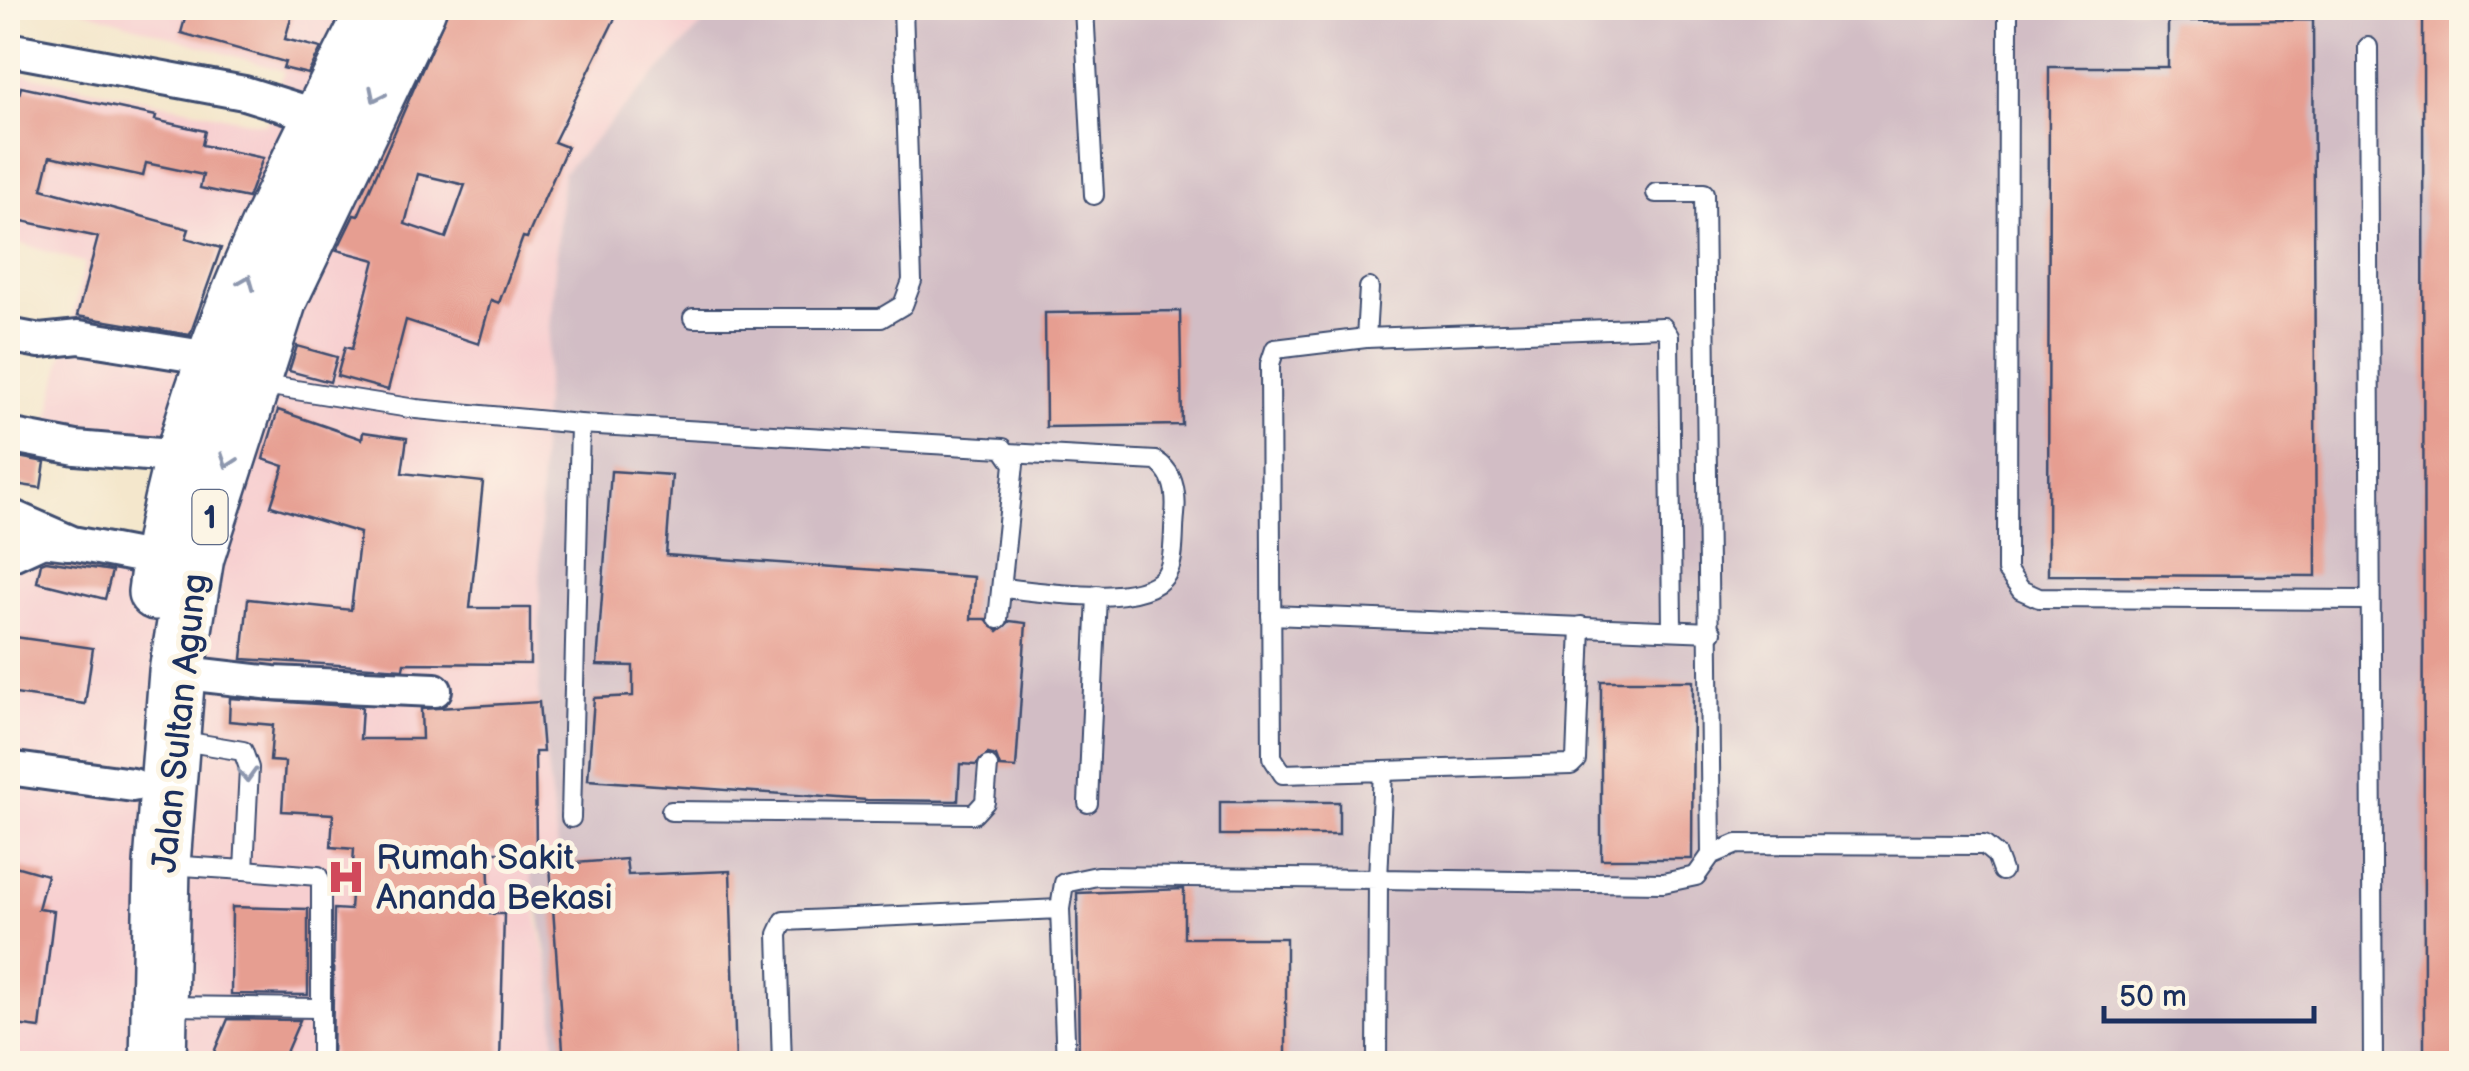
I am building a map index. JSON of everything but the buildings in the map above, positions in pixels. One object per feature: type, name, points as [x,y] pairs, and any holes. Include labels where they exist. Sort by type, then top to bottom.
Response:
[{"type":"highway","name":"Jalan Sultan Agung","points":[[158,1064],[162,864],[177,672],[196,557],[268,230],[376,8]]},
{"type":"highway","name":"Jalan Sultan Agung","points":[[120,1064],[132,785],[160,560],[182,456],[279,299],[418,8]]},
{"type":"street","points":[[8,49],[244,93],[321,116]]},
{"type":"street","points":[[8,335],[40,341],[82,337],[235,371]]},
{"type":"street","points":[[8,434],[76,448],[182,456]]},
{"type":"street","points":[[8,515],[72,544]]},
{"type":"street","points":[[8,556],[43,540],[160,560]]},
{"type":"street","points":[[177,672],[273,683],[435,690]]},
{"type":"street","points":[[8,768],[132,785]]},
{"type":"lane","points":[[693,318],[881,318],[903,305],[912,281],[904,8]]},
{"type":"lane","points":[[1084,8],[1094,195]]},
{"type":"lane","points":[[2008,8],[2004,366],[2007,571],[2014,584],[2039,598],[2370,600]]},
{"type":"lane","points":[[2368,47],[2373,1064]]},
{"type":"lane","points":[[1656,193],[1704,193],[1712,632],[1711,855]]},
{"type":"lane","points":[[1366,338],[1369,288]]},
{"type":"lane","points":[[1580,626],[1576,760],[1572,765],[1277,771],[1272,757],[1272,356],[1279,346],[1366,338],[1658,325],[1667,330],[1672,628]]},
{"type":"lane","points":[[235,371],[416,409],[580,424],[1002,448],[1014,464],[998,620]]},
{"type":"lane","points":[[571,818],[580,424]]},
{"type":"lane","points":[[1002,588],[1098,595],[1134,594],[1159,585],[1170,568],[1176,506],[1172,477],[1156,461],[1008,453]]},
{"type":"lane","points":[[1088,804],[1098,595]]},
{"type":"lane","points":[[1272,616],[1712,632]]},
{"type":"lane","points":[[172,739],[244,751],[249,768],[244,870]]},
{"type":"lane","points":[[670,811],[974,814],[985,802],[988,766]]},
{"type":"lane","points":[[1378,1064],[1378,879],[1383,771]]},
{"type":"lane","points":[[1066,1064],[1060,910],[1064,883],[1097,876],[1663,883],[1696,876],[1711,855],[1737,844],[1984,846],[1996,855],[2002,872]]},
{"type":"lane","points":[[162,864],[318,876],[322,884],[320,1059]]},
{"type":"lane","points":[[782,1064],[778,934],[786,920],[1060,910]]},
{"type":"lane","points":[[160,1006],[320,1008]]},
{"type":"shaded area","points":[[76,8],[718,8],[563,173],[541,437],[539,702],[559,858],[532,897],[552,980],[556,1063],[8,1064],[8,533],[159,559],[182,453],[47,423],[85,263],[8,240],[8,98],[13,72],[266,125],[284,71]]},
{"type":"shaded area","points":[[718,8],[2461,8],[2461,1063],[556,1063],[552,980],[530,870],[559,857],[539,702],[541,437],[563,173]]},
{"type":"place","name":"Rumah Sakit Ananda Bekasi","points":[[346,877]]}]
